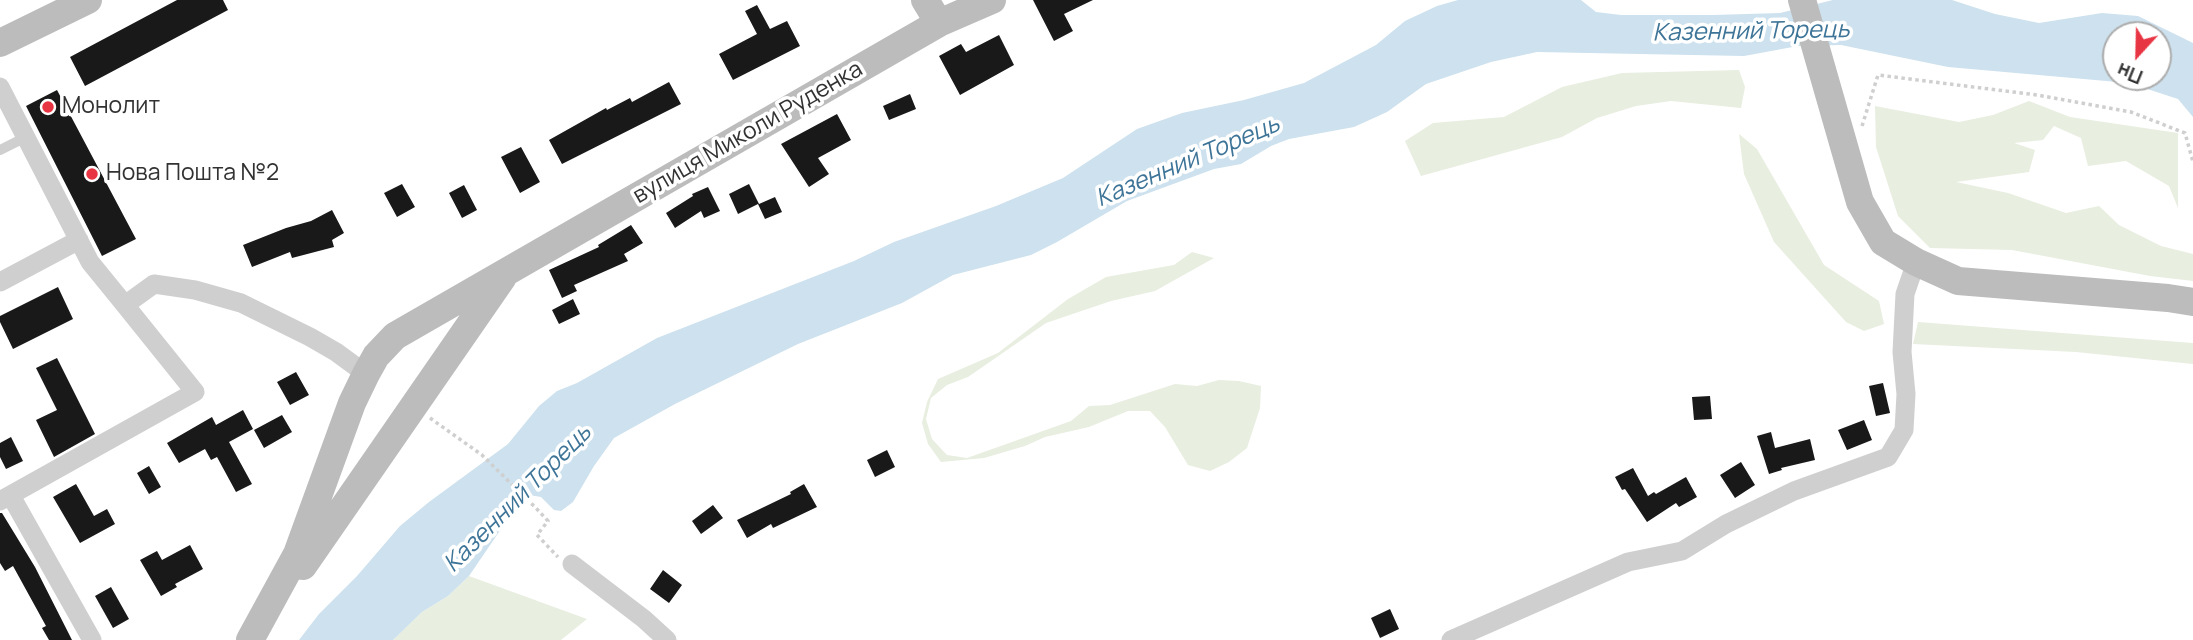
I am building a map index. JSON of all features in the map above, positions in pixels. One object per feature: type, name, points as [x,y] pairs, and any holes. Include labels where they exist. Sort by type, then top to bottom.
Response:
[{"type":"street","points":[[0,43],[88,0]]},
{"type":"street","name":"вулиця Миколи Руденка","points":[[251,640],[297,554],[352,403],[376,356],[395,336],[507,271],[932,12],[992,0]]},
{"type":"street","points":[[1802,0],[1860,202],[1883,242],[1916,262],[1958,281],[2193,302]]},
{"type":"street","points":[[0,87],[90,261],[195,392],[5,499],[92,640]]},
{"type":"street","points":[[0,282],[79,240]]},
{"type":"street","points":[[1451,640],[1628,562],[1682,551],[1726,524],[1794,491],[1888,457],[1904,430],[1906,394],[1902,352],[1905,294],[1916,262]]},
{"type":"street","name":"вулиця Миколи Руденка","points":[[251,640],[507,271]]},
{"type":"street","points":[[125,305],[154,284],[206,293],[240,303],[279,321],[336,352],[366,374]]},
{"type":"street","points":[[572,564],[667,640]]},
{"type":"lane","points":[[0,150],[26,137]]},
{"type":"path","points":[[1861,128],[1878,75],[2037,95],[2131,112],[2185,133],[2193,162]]},
{"type":"path","points":[[412,408],[482,455],[548,521],[537,535],[561,560],[572,564]]},
{"type":"shaded area","points":[[1739,70],[1745,87],[1741,108],[1671,101],[1636,106],[1597,118],[1562,137],[1421,176],[1405,141],[1433,123],[1504,117],[1562,87],[1622,73]]},
{"type":"shaded area","points":[[2029,101],[2070,117],[2178,133],[2178,208],[2169,186],[2126,161],[2088,166],[2081,138],[2054,126],[2043,140],[2014,143],[2035,150],[2029,172],[1956,182],[2008,193],[2066,213],[2099,206],[2119,225],[2161,246],[2193,254],[2193,281],[2150,276],[2012,250],[1930,248],[1898,216],[1876,147],[1875,106],[1959,122],[1993,115]]},
{"type":"shaded area","points":[[1739,134],[1757,149],[1824,265],[1879,301],[1884,324],[1864,331],[1846,322],[1774,242],[1744,174]]},
{"type":"shaded area","points":[[1192,252],[1214,258],[1155,291],[1111,301],[1046,323],[968,377],[947,385],[931,398],[926,419],[932,439],[947,455],[967,458],[1071,421],[1089,406],[1110,405],[1175,384],[1197,386],[1219,380],[1239,381],[1261,386],[1260,408],[1247,448],[1229,462],[1210,471],[1188,465],[1165,427],[1150,411],[1128,411],[1089,427],[1045,437],[984,458],[941,462],[928,444],[922,423],[927,402],[938,379],[998,353],[1068,299],[1106,277],[1174,265]]},
{"type":"shaded area","points":[[1918,322],[2193,343],[2193,364],[2076,352],[1913,344]]},
{"type":"shaded area","points":[[469,576],[587,619],[561,640],[393,640],[422,612],[448,596]]},
{"type":"water","name":"Казенний Торець","points":[[1458,0],[1581,0],[1596,12],[1621,15],[1713,15],[1780,13],[1833,0],[1952,0],[1995,14],[2039,23],[2102,13],[2138,16],[2148,21],[2102,21],[2102,81],[1948,67],[1841,45],[1798,46],[1744,56],[1537,52],[1491,62],[1426,84],[1387,112],[1354,127],[1289,139],[1271,146],[1241,164],[1214,169],[1127,201],[1031,255],[953,275],[902,303],[798,344],[675,404],[614,438],[573,502],[561,511],[554,510],[541,497],[529,495],[516,507],[469,576],[448,596],[422,612],[393,640],[299,640],[319,614],[357,576],[400,526],[508,444],[539,406],[557,391],[577,383],[657,338],[854,261],[894,242],[996,206],[1063,178],[1137,129],[1182,113],[1244,100],[1304,83],[1376,45],[1405,21],[1437,6]]},
{"type":"water","points":[[2172,33],[2193,43],[2193,117],[2178,99],[2154,91],[2172,91]]},
{"type":"building","points":[[177,0],[223,0],[228,10],[85,86],[70,57]]},
{"type":"building","points":[[1033,0],[1093,0],[1064,14],[1073,31],[1054,41]]},
{"type":"building","points":[[757,5],[770,29],[787,21],[800,46],[733,80],[719,54],[757,34],[745,11]]},
{"type":"building","points":[[999,35],[1014,65],[960,95],[939,56],[961,44],[966,52]]},
{"type":"building","points":[[669,82],[681,104],[562,164],[549,140],[606,108],[607,110],[630,98],[632,102]]},
{"type":"building","points":[[57,90],[136,239],[102,256],[26,106]]},
{"type":"building","points":[[910,94],[916,109],[889,120],[883,106]]},
{"type":"building","points":[[837,114],[851,140],[818,158],[829,174],[809,187],[781,144]]},
{"type":"building","points":[[521,147],[540,182],[520,193],[501,157]]},
{"type":"building","points":[[402,184],[415,207],[397,217],[384,193]]},
{"type":"building","points":[[749,184],[759,204],[775,197],[782,212],[765,219],[758,204],[738,214],[729,194]]},
{"type":"building","points":[[464,185],[477,210],[462,218],[449,193]]},
{"type":"building","points":[[708,187],[720,211],[704,218],[701,211],[675,228],[666,213],[693,196],[692,194]]},
{"type":"building","points":[[332,210],[344,233],[332,240],[334,247],[292,258],[290,252],[252,267],[243,245],[311,221]]},
{"type":"building","points":[[631,225],[643,243],[624,254],[628,261],[574,285],[577,291],[562,298],[549,270],[599,247],[598,245]]},
{"type":"building","points":[[58,287],[73,319],[13,349],[0,322],[0,316]]},
{"type":"building","points":[[573,299],[580,314],[559,324],[552,310]]},
{"type":"building","points":[[57,358],[95,434],[54,457],[36,420],[57,410],[36,368]]},
{"type":"building","points":[[296,372],[309,395],[290,405],[277,382]]},
{"type":"building","points":[[1883,383],[1890,413],[1876,416],[1869,386]]},
{"type":"building","points":[[1710,396],[1712,419],[1694,420],[1692,397]]},
{"type":"building","points":[[243,410],[253,429],[229,442],[252,484],[236,492],[217,457],[211,460],[205,449],[179,463],[167,443],[212,417],[216,425]]},
{"type":"building","points":[[282,415],[292,432],[264,448],[254,430]]},
{"type":"building","points":[[1864,420],[1872,440],[1847,450],[1838,430]]},
{"type":"building","points":[[1771,432],[1775,448],[1810,439],[1815,460],[1781,468],[1782,470],[1769,474],[1757,436]]},
{"type":"building","points":[[11,437],[23,461],[6,469],[0,457],[0,443]]},
{"type":"building","points":[[887,450],[895,467],[875,477],[867,460]]},
{"type":"building","points":[[1741,462],[1755,485],[1735,498],[1720,475]]},
{"type":"building","points":[[149,466],[161,487],[149,494],[137,473]]},
{"type":"building","points":[[1633,468],[1648,496],[1686,477],[1697,497],[1679,507],[1676,503],[1647,522],[1615,477]]},
{"type":"building","points":[[76,484],[94,516],[107,509],[115,524],[80,543],[53,497]]},
{"type":"building","points":[[804,484],[817,507],[773,528],[771,524],[747,538],[737,520],[791,494],[790,492]]},
{"type":"building","points":[[713,505],[723,518],[701,534],[692,521]]},
{"type":"building","points":[[0,513],[35,567],[72,640],[49,640],[42,628],[46,626],[13,566],[5,571],[0,563]]},
{"type":"building","points":[[190,545],[203,569],[175,584],[177,587],[161,596],[140,560],[157,551],[162,560]]},
{"type":"building","points":[[663,570],[682,585],[669,603],[650,589]]},
{"type":"building","points":[[111,587],[129,619],[113,628],[95,596]]},
{"type":"building","points":[[1390,609],[1399,629],[1380,638],[1371,618]]},
{"type":"place","name":"Монолит","points":[[48,107]]},
{"type":"place","name":"Нова Пошта №2","points":[[92,174]]}]
